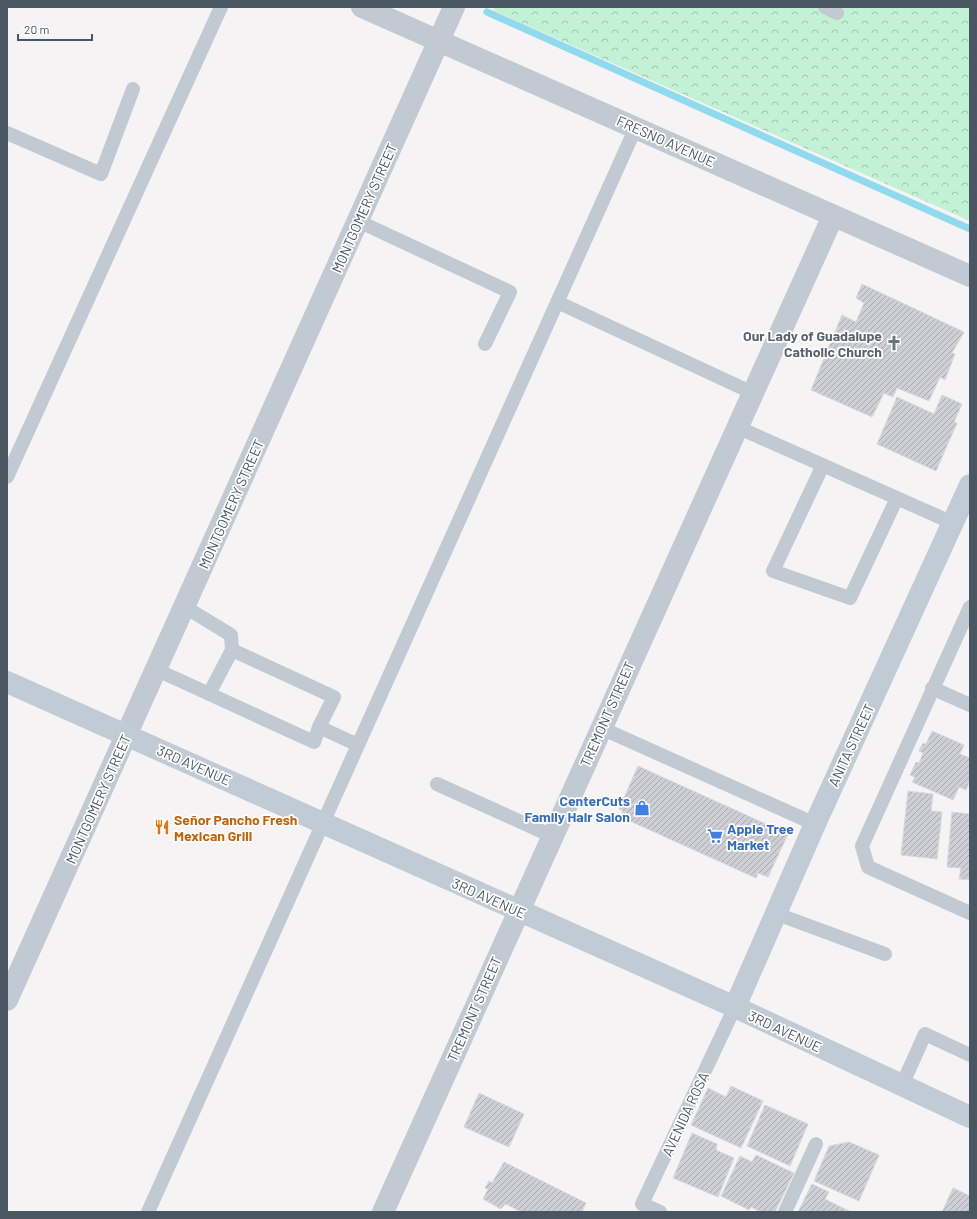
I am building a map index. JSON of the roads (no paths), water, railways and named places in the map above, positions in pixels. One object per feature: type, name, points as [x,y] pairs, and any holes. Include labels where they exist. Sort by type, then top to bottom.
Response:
[{"type":"main road","name":"ANITA STREET","points":[[735,1007],[777,914],[815,824],[970,485]]},
{"type":"main road","name":"3RD AVENUE","points":[[7,682],[735,1007],[970,1117]]},
{"type":"street","name":"FRESNO AVENUE","points":[[362,7],[970,276]]},
{"type":"street","name":"MONTGOMERY STREET","points":[[7,1000],[157,670],[454,7]]},
{"type":"street","name":"TREMONT STREET","points":[[383,1212],[832,216]]},
{"type":"lane","points":[[7,478],[221,7]]},
{"type":"lane","points":[[7,133],[101,174],[133,89]]},
{"type":"lane","points":[[148,1212],[636,127]]},
{"type":"lane","points":[[358,221],[510,292],[485,344]]},
{"type":"lane","points":[[557,302],[753,393]]},
{"type":"lane","points":[[737,427],[953,523]]},
{"type":"lane","points":[[823,465],[773,571],[850,598],[897,498]]},
{"type":"lane","points":[[185,607],[231,635],[232,650],[209,694]]},
{"type":"lane","points":[[970,607],[932,688],[862,846],[868,867],[970,913]]},
{"type":"lane","points":[[157,670],[314,742],[319,727],[334,697],[232,650]]},
{"type":"lane","points":[[932,688],[970,705]]},
{"type":"lane","points":[[319,727],[358,745]]},
{"type":"lane","points":[[601,728],[815,824]]},
{"type":"lane","points":[[437,784],[552,836]]},
{"type":"lane","points":[[777,914],[885,954]]},
{"type":"lane","name":"AVENIDA ROSA","points":[[660,1212],[642,1204],[735,1007]]},
{"type":"lane","points":[[902,1085],[925,1034],[970,1055]]},
{"type":"lane","points":[[785,1212],[816,1144]]},
{"type":"waterway","points":[[487,12],[970,229]]},
{"type":"place","name":"Our Lady of Guadalupe Catholic Church","points":[[894,343]]},
{"type":"place","name":"CenterCuts Family Hair Salon","points":[[642,808]]},
{"type":"place","name":"Señor Pancho Fresh Mexican Grill","points":[[162,827]]},
{"type":"place","name":"Apple Tree Market","points":[[715,836]]}]
